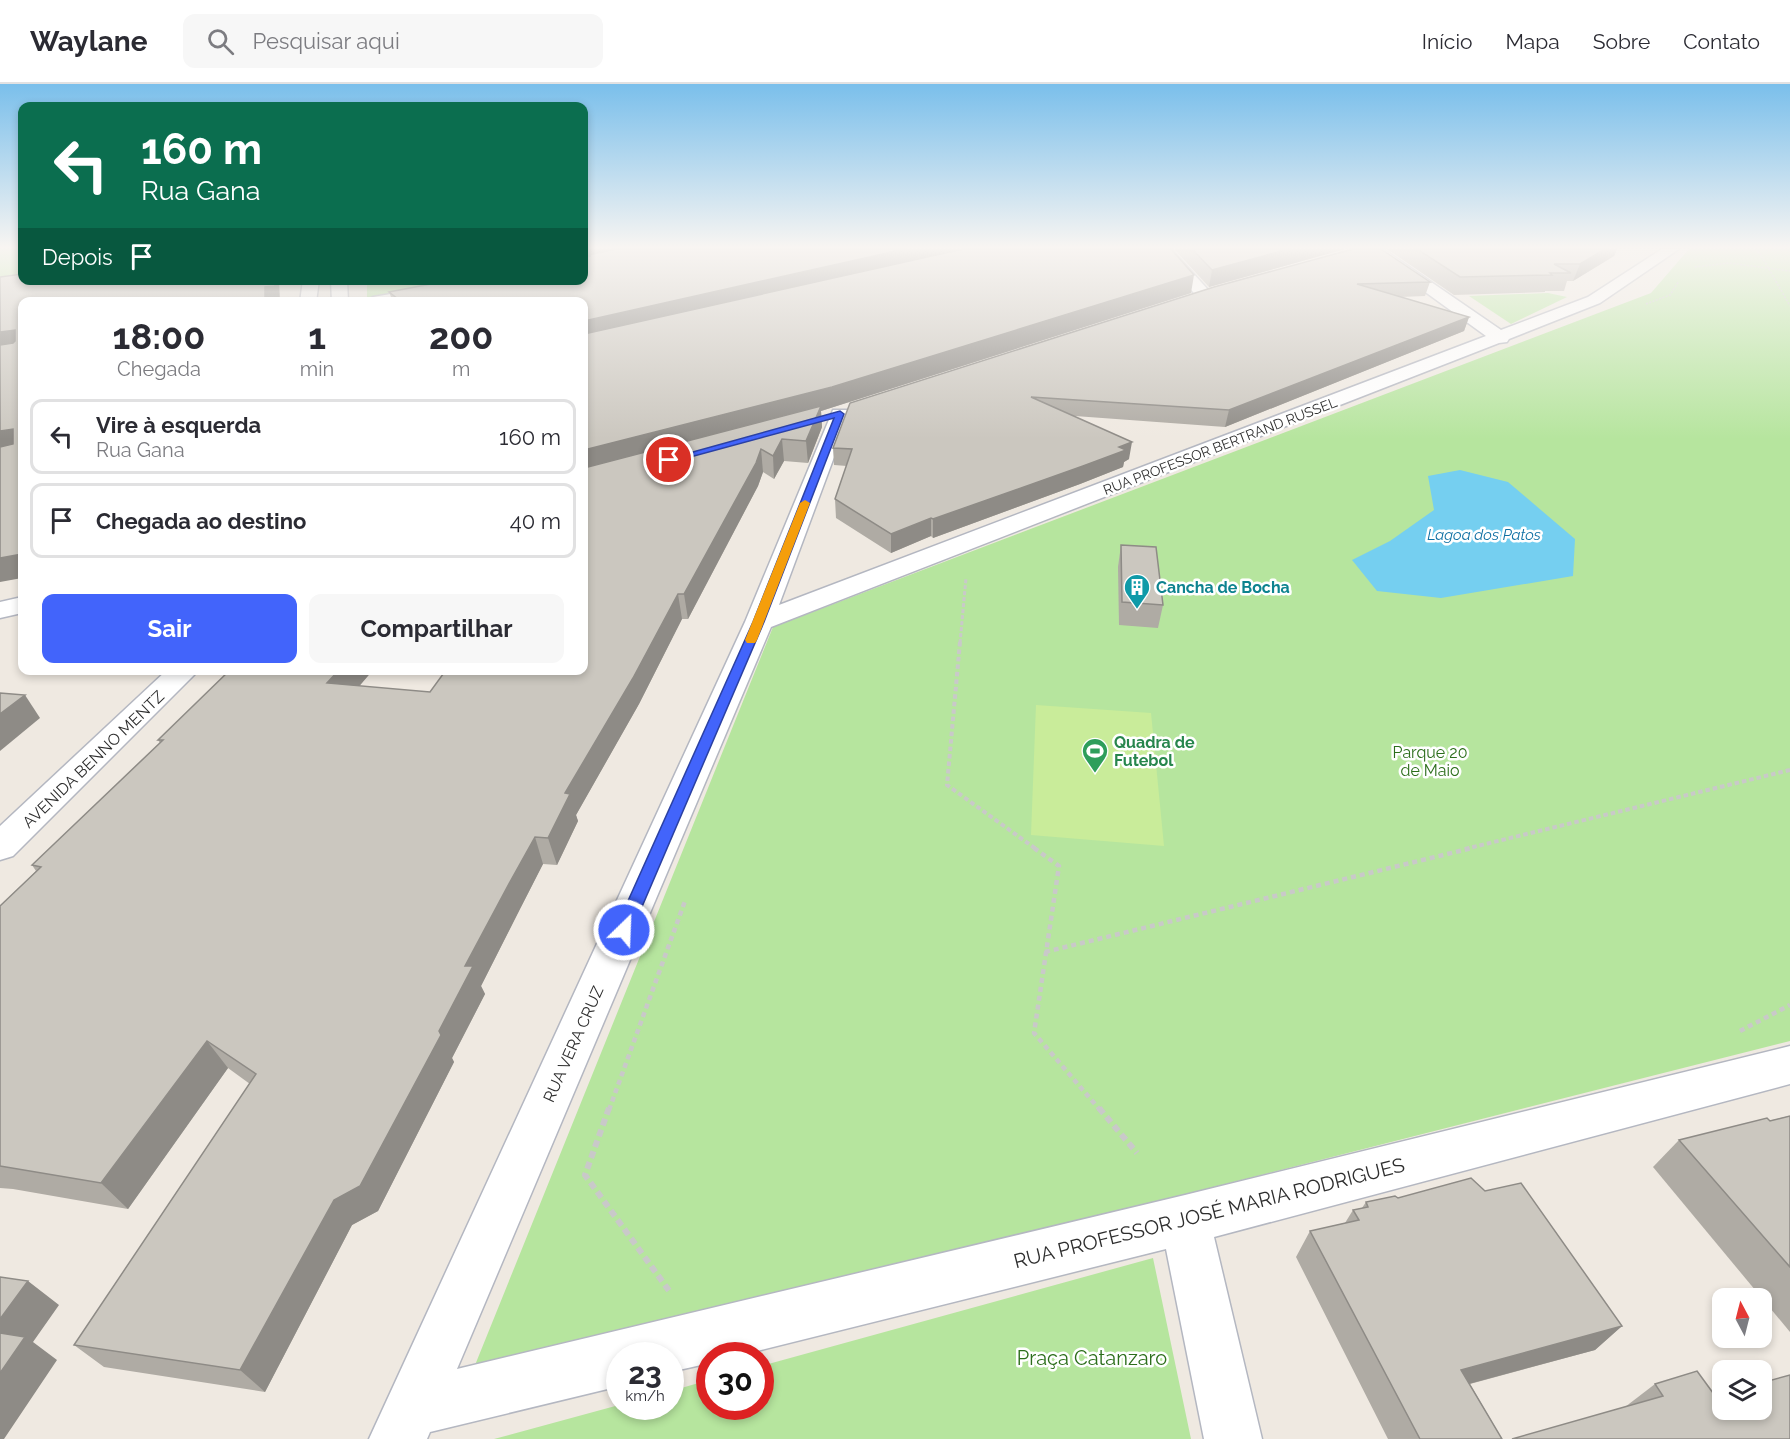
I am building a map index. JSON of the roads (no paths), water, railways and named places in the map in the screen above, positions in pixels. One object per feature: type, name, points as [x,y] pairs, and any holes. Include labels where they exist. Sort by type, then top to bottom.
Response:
[{"type":"street","points":[[1462,312],[1501,338]]},
{"type":"street","name":"RUA PROFESSOR BERTRAND RUSSEL","points":[[759,622],[1564,312]]},
{"type":"street","name":"RUA VERA CRUZ","points":[[406,1424],[759,622],[840,413]]},
{"type":"street","points":[[0,610],[18,606]]},
{"type":"street","name":"AVENIDA BENNO MENTZ","points":[[0,847],[180,675]]},
{"type":"street","name":"RUA PROFESSOR JOSÉ MARIA RODRIGUES","points":[[684,1342],[1185,1220],[1790,1065]]},
{"type":"street","points":[[1185,1220],[1233,1439]]},
{"type":"street","points":[[406,1424],[606,1362]]},
{"type":"water","name":"Lagoa dos Patos","points":[[1460,470],[1508,482],[1575,539],[1573,576],[1441,598],[1377,591],[1352,560],[1390,541],[1434,510],[1428,476]]},
{"type":"place","name":"Cancha de Bocha","points":[[1137,610]]},
{"type":"place","name":"Quadra de Futebol","points":[[1095,774]]},
{"type":"park label","name":"Parque 20 de Maio","points":[[1430,761]]},
{"type":"park label","name":"Praça Catanzaro","points":[[1092,1358]]}]
